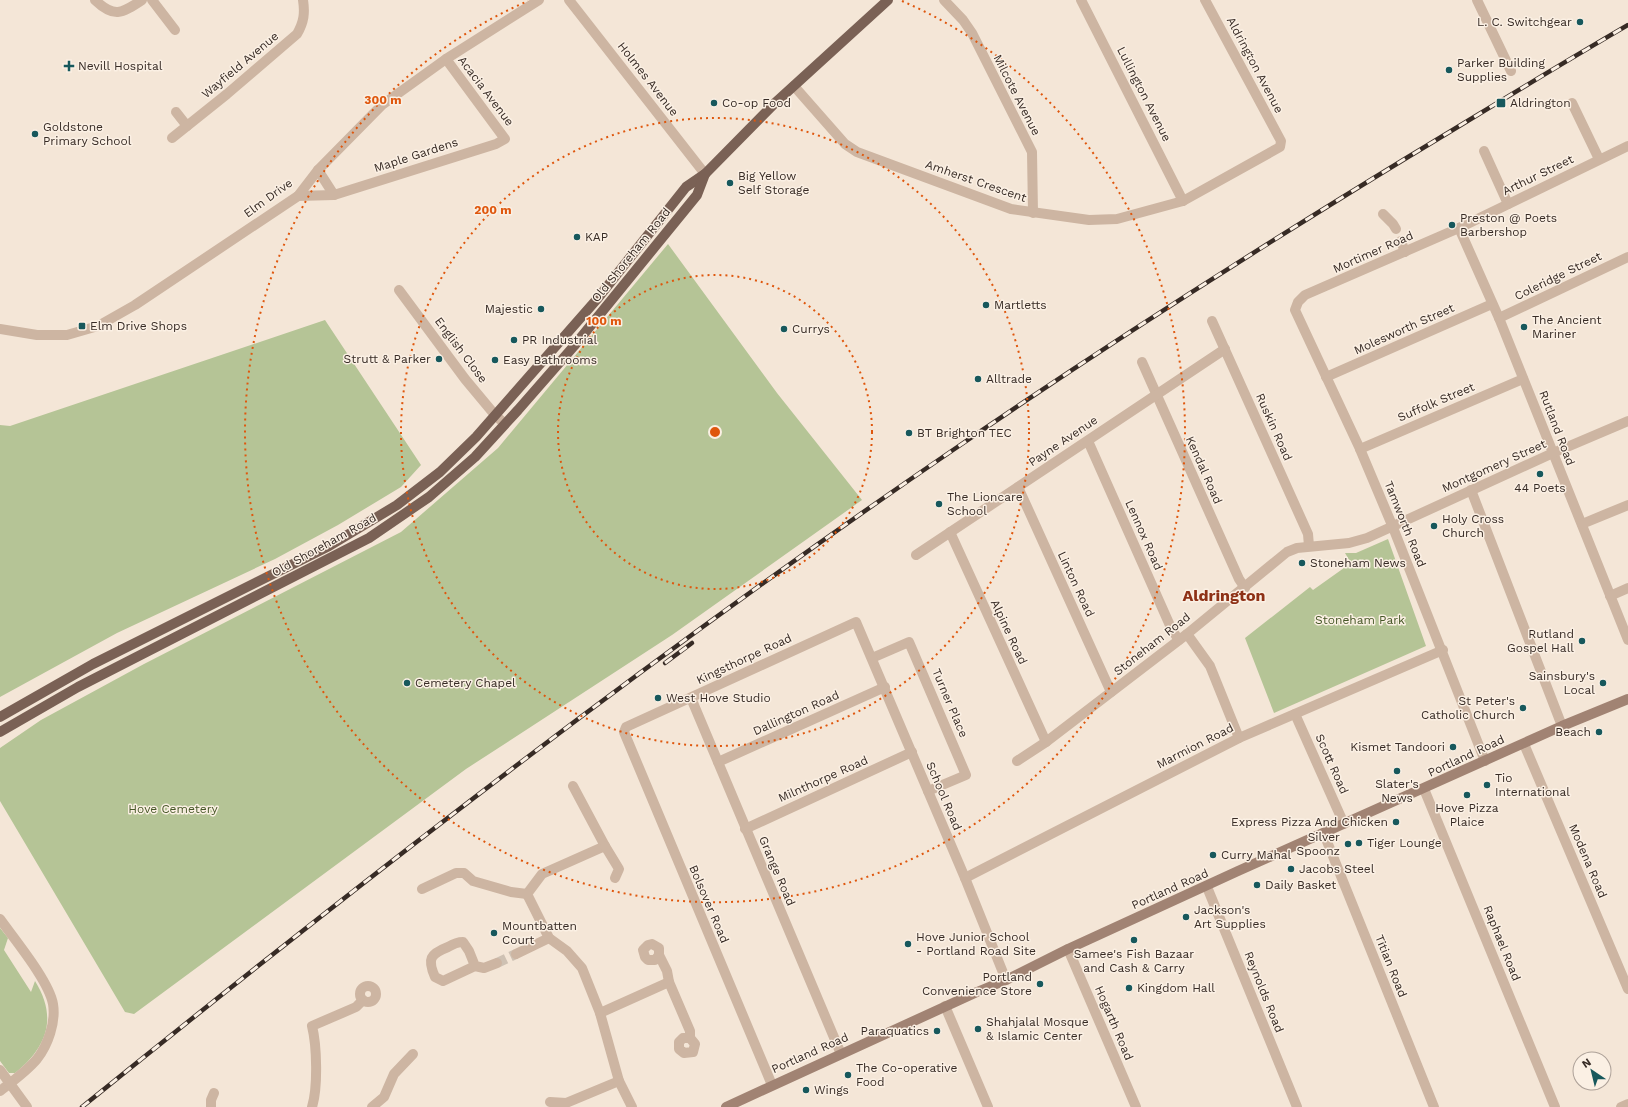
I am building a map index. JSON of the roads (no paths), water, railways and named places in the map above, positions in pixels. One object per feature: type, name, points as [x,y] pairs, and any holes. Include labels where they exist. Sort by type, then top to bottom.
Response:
[{"type":"main road","name":"Old Shoreham Road","points":[[0,717],[93,664],[322,550],[365,526],[397,505],[440,472],[476,437],[598,298],[686,188],[706,174],[774,103],[888,0]]},
{"type":"main road","name":"Old Shoreham Road","points":[[0,732],[78,687],[369,538],[429,497],[475,458],[574,346],[698,195],[706,174]]},
{"type":"street","points":[[95,0],[106,10],[114,12],[129,9],[142,0]]},
{"type":"street","points":[[152,0],[175,30]]},
{"type":"street","name":"Wayfield Avenue","points":[[172,138],[297,34],[303,24],[305,12],[303,0]]},
{"type":"street","name":"Elm Drive","points":[[0,328],[37,335],[68,335],[98,326],[135,305],[298,196],[318,170],[382,105],[446,59],[539,0]]},
{"type":"street","name":"Holmes Avenue","points":[[569,0],[706,174]]},
{"type":"street","name":"Milcote Avenue","points":[[944,0],[963,20],[972,33],[1032,152],[1033,213]]},
{"type":"street","name":"Lullington Avenue","points":[[1081,0],[1183,201]]},
{"type":"street","name":"Aldrington Avenue","points":[[1205,0],[1281,141]]},
{"type":"street","points":[[1477,0],[1511,71]]},
{"type":"street","name":"Acacia Avenue","points":[[446,59],[505,139]]},
{"type":"street","name":"Amherst Crescent","points":[[794,86],[845,144],[857,152],[1010,209],[1089,220],[1117,219],[1183,201],[1280,147],[1281,141]]},
{"type":"street","points":[[1572,103],[1599,159]]},
{"type":"street","points":[[176,112],[188,126]]},
{"type":"street","name":"Maple Gardens","points":[[298,196],[334,195],[496,144],[505,139]]},
{"type":"street","name":"Arthur Street","points":[[1459,228],[1628,146]]},
{"type":"street","points":[[1484,152],[1508,204]]},
{"type":"street","points":[[318,170],[334,195]]},
{"type":"street","points":[[1383,214],[1396,229]]},
{"type":"street","name":"Mortimer Road","points":[[1298,302],[1305,296],[1459,228]]},
{"type":"street","name":"Rutland Road","points":[[1459,228],[1499,318],[1628,640]]},
{"type":"street","points":[[1401,241],[1406,252]]},
{"type":"street","name":"Coleridge Street","points":[[1499,318],[1628,256]]},
{"type":"street","name":"English Close","points":[[399,290],[445,353],[495,415],[505,424]]},
{"type":"street","name":"Tamworth Road","points":[[1298,302],[1295,310],[1360,450],[1443,650],[1485,761]]},
{"type":"street","name":"Molesworth Street","points":[[1326,377],[1492,304]]},
{"type":"street","name":"Ruskin Road","points":[[1212,320],[1308,534],[1309,546]]},
{"type":"street","name":"Payne Avenue","points":[[916,555],[1225,349]]},
{"type":"street","name":"Kendal Road","points":[[1142,362],[1245,588]]},
{"type":"street","name":"Suffolk Street","points":[[1360,450],[1523,379]]},
{"type":"street","name":"Montgomery Street","points":[[1392,526],[1553,453],[1628,422]]},
{"type":"street","name":"Lennox Road","points":[[1088,441],[1169,623],[1210,666],[1239,738]]},
{"type":"street","name":"Linton Road","points":[[1018,487],[1111,692]]},
{"type":"street","points":[[1471,490],[1562,726]]},
{"type":"street","points":[[1582,524],[1628,505]]},
{"type":"street","name":"Stoneham Road","points":[[1017,761],[1046,742],[1183,637],[1245,588],[1287,552],[1297,548],[1309,546],[1349,543],[1367,538],[1392,526]]},
{"type":"street","name":"Alpine Road","points":[[950,532],[1046,742]]},
{"type":"street","points":[[1610,596],[1628,588]]},
{"type":"street","name":"School Road","points":[[856,622],[965,878],[1006,980]]},
{"type":"street","name":"Kingsthorpe Road","points":[[624,732],[626,727],[856,622]]},
{"type":"street","name":"Turner Place","points":[[872,658],[909,642],[966,775],[928,791]]},
{"type":"street","name":"Marmion Road","points":[[965,878],[1239,738],[1443,650]]},
{"type":"street","name":"Dallington Road","points":[[718,762],[884,687]]},
{"type":"street","name":"Grange Road","points":[[691,698],[841,1054]]},
{"type":"street","name":"Portland Road","points":[[726,1107],[1006,980],[1068,949],[1344,824],[1424,790],[1562,726],[1628,699]]},
{"type":"street","name":"Scott Road","points":[[1295,714],[1344,824]]},
{"type":"street","name":"Bolsover Road","points":[[624,732],[772,1085]]},
{"type":"street","name":"Modena Road","points":[[1524,744],[1628,989]]},
{"type":"street","name":"Milnthorpe Road","points":[[745,829],[912,752]]},
{"type":"street","points":[[573,786],[619,869],[615,878]]},
{"type":"street","name":"Raphael Road","points":[[1424,790],[1555,1107]]},
{"type":"street","name":"Titian Road","points":[[1324,834],[1434,1107]]},
{"type":"street","points":[[527,894],[542,874],[605,846]]},
{"type":"street","points":[[422,889],[456,873],[464,873],[473,881],[511,892],[527,894]]},
{"type":"street","name":"Reynolds Road","points":[[1207,887],[1297,1107]]},
{"type":"street","points":[[527,894],[549,938],[559,944],[578,964],[600,1013],[619,1081],[632,1107]]},
{"type":"street","points":[[0,919],[42,980],[53,1005],[52,1027],[44,1048],[34,1062],[0,1091]]},
{"type":"street","points":[[516,954],[549,938]]},
{"type":"street","points":[[475,966],[469,951],[463,942],[458,942],[436,952],[431,960],[432,970],[439,980],[443,981],[475,966],[484,968],[497,963]]},
{"type":"street","name":"Hogarth Road","points":[[1068,949],[1136,1107]]},
{"type":"street","points":[[659,955],[667,971],[668,982],[690,1031],[690,1038]]},
{"type":"street","points":[[600,1013],[668,982]]},
{"type":"street","points":[[312,1107],[315,1090],[316,1042],[312,1026],[356,1007],[363,1000]]},
{"type":"street","points":[[946,1006],[988,1107]]},
{"type":"street","points":[[372,1107],[384,1097],[394,1074],[413,1054]]},
{"type":"street","points":[[0,1070],[27,1107]]},
{"type":"street","points":[[550,1102],[566,1103],[619,1081]]},
{"type":"street","points":[[211,1107],[211,1100],[214,1093]]},
{"type":"street","points":[[1621,1107],[1628,1104]]},
{"type":"tunnel","points":[[497,963],[516,954]]},
{"type":"railway","points":[[82,1107],[188,1021],[511,770],[730,607],[841,528],[1065,374],[1179,300],[1408,157],[1628,25]]},
{"type":"railway","points":[[665,663],[692,643]]},
{"type":"place","name":"L. C. Switchgear","points":[[1580,22]]},
{"type":"place","name":"Nevill Hospital","points":[[69,66]]},
{"type":"place","name":"Parker Building Supplies","points":[[1449,70]]},
{"type":"place","name":"Co-op Food","points":[[714,103]]},
{"type":"place","name":"Aldrington","points":[[1501,103]]},
{"type":"place","name":"Goldstone Primary School","points":[[35,134]]},
{"type":"place","name":"Big Yellow Self Storage","points":[[730,183]]},
{"type":"place","name":"Preston @ Poets Barbershop","points":[[1452,225]]},
{"type":"place","name":"KAP","points":[[577,237]]},
{"type":"place","name":"Martletts","points":[[986,305]]},
{"type":"place","name":"Majestic","points":[[541,309]]},
{"type":"place","name":"Elm Drive Shops","points":[[82,326]]},
{"type":"place","name":"The Ancient Mariner","points":[[1524,327]]},
{"type":"place","name":"Currys","points":[[784,329]]},
{"type":"place","name":"PR Industrial","points":[[514,340]]},
{"type":"place","name":"Strutt & Parker","points":[[439,359]]},
{"type":"place","name":"Easy Bathrooms","points":[[495,360]]},
{"type":"place","name":"Alltrade","points":[[978,379]]},
{"type":"place","name":"BT Brighton TEC","points":[[909,433]]},
{"type":"place","name":"44 Poets","points":[[1540,474]]},
{"type":"place","name":"The Lioncare School","points":[[939,504]]},
{"type":"place","name":"Holy Cross Church","points":[[1434,526]]},
{"type":"place","name":"Stoneham News","points":[[1302,563]]},
{"type":"place","name":"Rutland Gospel Hall","points":[[1582,641]]},
{"type":"place","name":"Cemetery Chapel","points":[[407,683]]},
{"type":"place","name":"Sainsbury's Local","points":[[1603,683]]},
{"type":"place","name":"West Hove Studio","points":[[658,698]]},
{"type":"place","name":"St Peter's Catholic Church","points":[[1523,708]]},
{"type":"place","name":"Beach","points":[[1599,732]]},
{"type":"place","name":"Kismet Tandoori","points":[[1453,747]]},
{"type":"place","name":"Slater's News","points":[[1397,771]]},
{"type":"place","name":"Tio International","points":[[1487,785]]},
{"type":"place","name":"Hove Pizza Plaice","points":[[1467,795]]},
{"type":"place","name":"Express Pizza And Chicken","points":[[1396,822]]},
{"type":"place","name":"Tiger Lounge","points":[[1359,843]]},
{"type":"place","name":"Silver Spoonz","points":[[1348,844]]},
{"type":"place","name":"Curry Mahal","points":[[1213,855]]},
{"type":"place","name":"Jacobs Steel","points":[[1291,869]]},
{"type":"place","name":"Daily Basket","points":[[1257,885]]},
{"type":"place","name":"Jackson's Art Supplies","points":[[1186,917]]},
{"type":"place","name":"Mountbatten Court","points":[[494,933]]},
{"type":"place","name":"Samee's Fish Bazaar and Cash & Carry","points":[[1134,940]]},
{"type":"place","name":"Hove Junior School - Portland Road Site","points":[[908,944]]},
{"type":"place","name":"Portland Convenience Store","points":[[1040,984]]},
{"type":"place","name":"Kingdom Hall","points":[[1129,988]]},
{"type":"place","name":"Shahjalal Mosque & Islamic Center","points":[[978,1029]]},
{"type":"place","name":"Paraquatics","points":[[937,1031]]},
{"type":"place","name":"The Co-operative Food","points":[[848,1075]]},
{"type":"place","name":"Wings","points":[[806,1090]]},
{"type":"district","name":"Aldrington","points":[[1224,595]]},
{"type":"park label","name":"Stoneham Park","points":[[1360,620]]},
{"type":"park label","name":"Hove Cemetery","points":[[173,809]]}]
